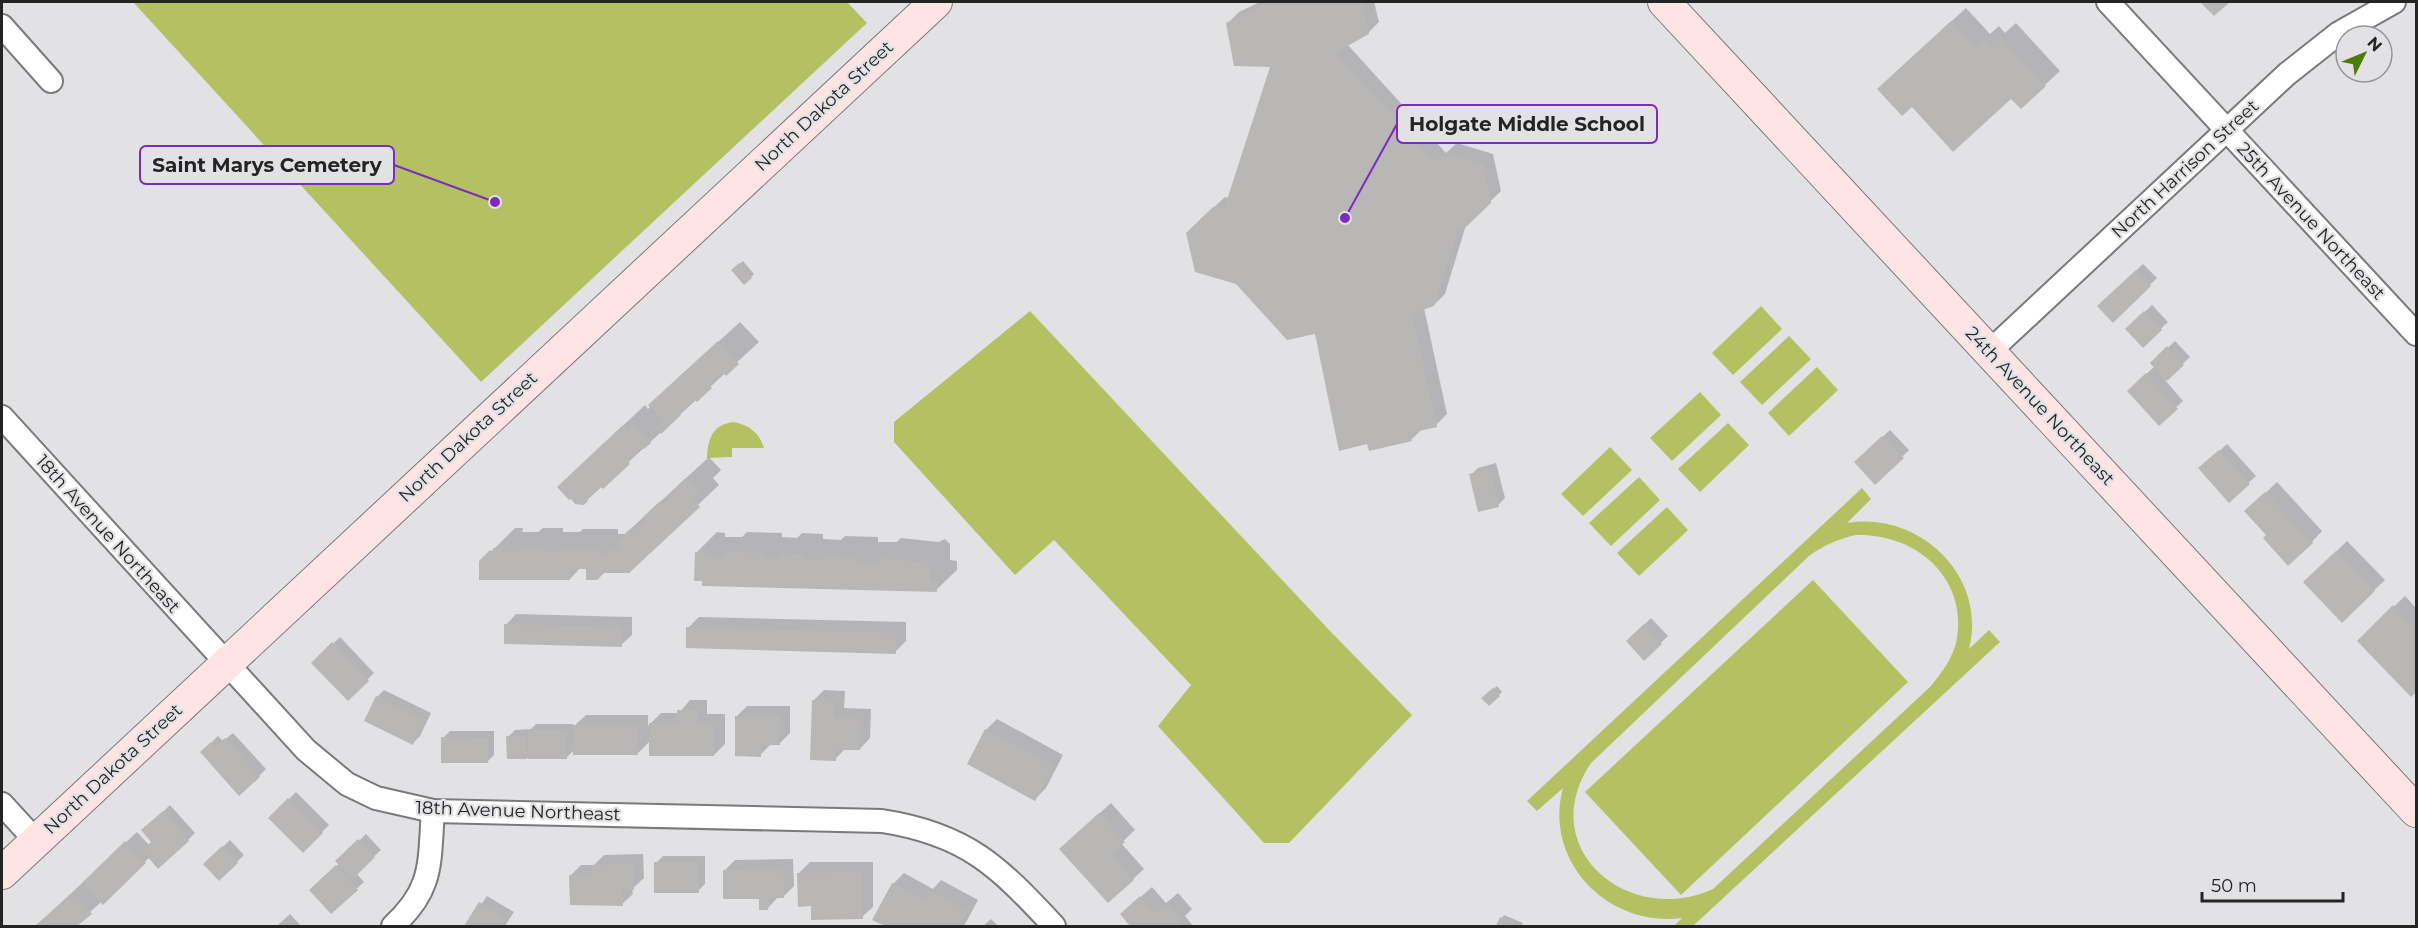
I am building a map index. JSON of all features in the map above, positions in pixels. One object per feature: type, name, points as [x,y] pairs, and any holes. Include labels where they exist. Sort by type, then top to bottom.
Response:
[{"type":"street","name":"North Dakota Street","points":[[2,873],[936,2]]},
{"type":"street","name":"24th Avenue Northeast","points":[[1664,2],[2416,811]]},
{"type":"street","name":"25th Avenue Northeast","points":[[2108,2],[2416,334]]},
{"type":"street","name":"North Harrison Street","points":[[1989,352],[2287,74],[2339,33],[2394,2]]},
{"type":"street","points":[[2,26],[51,81]]},
{"type":"street","name":"18th Avenue Northeast","points":[[2,417],[225,664],[306,750],[347,784],[376,798],[433,811],[882,821],[910,825],[932,831],[977,854],[1015,884],[1054,927]]},
{"type":"street","points":[[2,804],[36,841]]},
{"type":"street","points":[[393,927],[411,907],[428,876],[433,811]]},
{"type":"green space","points":[[133,2],[847,2],[867,23],[481,382]]},
{"type":"green space","points":[[1761,306],[1782,329],[1733,375],[1712,353]]},
{"type":"green space","points":[[1030,311],[1331,632],[1412,715],[1289,843],[1264,843],[1158,726],[1191,685],[1054,540],[1015,575],[894,442],[894,422]]},
{"type":"green space","points":[[1789,336],[1811,359],[1762,405],[1740,382]]},
{"type":"green space","points":[[1817,367],[1838,390],[1789,436],[1768,413]]},
{"type":"green space","points":[[1700,392],[1721,415],[1672,461],[1650,438]]},
{"type":"green space","points":[[733,422],[753,430],[764,448],[732,448],[732,457],[707,458],[712,434],[720,426]]},
{"type":"green space","points":[[1728,423],[1749,445],[1700,492],[1678,469]]},
{"type":"green space","points":[[1610,447],[1632,470],[1583,516],[1561,494]]},
{"type":"green space","points":[[1639,477],[1660,500],[1611,546],[1589,523]]},
{"type":"green space","points":[[1862,488],[1871,499],[1847,523],[1873,522],[1899,527],[1922,538],[1942,554],[1957,573],[1968,596],[1972,622],[1969,649],[1989,630],[2000,642],[1693,926],[1674,926],[1682,918],[1655,918],[1629,912],[1607,901],[1587,884],[1572,864],[1563,841],[1559,815],[1563,788],[1537,811],[1527,801]],"holes":[[[1877,536],[1916,550],[1945,578],[1954,595],[1958,616],[1957,638],[1947,664],[1931,686],[1713,889],[1681,898],[1650,898],[1622,888],[1598,872],[1582,850],[1574,824],[1576,794],[1591,763],[1809,556],[1849,537]]]},
{"type":"green space","points":[[1667,507],[1688,530],[1639,576],[1617,553]]},
{"type":"green space","points":[[1813,580],[1908,682],[1681,895],[1585,792]]},
{"type":"building","points":[[1267,2],[1361,2],[1369,34],[1335,53],[1435,162],[1445,153],[1483,164],[1491,203],[1463,230],[1458,229],[1434,306],[1412,314],[1437,427],[1410,433],[1412,441],[1369,451],[1367,444],[1339,451],[1315,334],[1287,340],[1236,284],[1195,272],[1186,233],[1213,207],[1224,209],[1270,67],[1234,66],[1226,23]]},
{"type":"building","points":[[2200,2],[2230,2],[2214,16]]},
{"type":"building","points":[[1951,21],[1975,47],[1984,39],[1990,46],[2000,36],[2046,86],[2021,109],[2011,99],[1953,152],[1912,107],[1902,116],[1877,89]]},
{"type":"building","points":[[739,263],[752,278],[744,285],[731,270]]},
{"type":"building","points":[[2136,270],[2151,286],[2113,323],[2097,306]]},
{"type":"building","points":[[2144,311],[2162,330],[2143,348],[2125,329]]},
{"type":"building","points":[[718,341],[739,364],[726,376],[722,372],[709,385],[712,388],[697,402],[694,399],[661,434],[656,427],[663,421],[648,405]]},
{"type":"building","points":[[2167,346],[2184,365],[2167,381],[2150,363]]},
{"type":"building","points":[[2146,373],[2178,409],[2159,426],[2127,391]]},
{"type":"building","points":[[633,423],[651,443],[644,449],[642,447],[628,461],[630,464],[603,489],[600,486],[586,499],[588,501],[584,505],[575,504],[571,499],[569,500],[557,487],[623,425],[627,429]]},
{"type":"building","points":[[1882,436],[1904,458],[1875,485],[1854,462]]},
{"type":"building","points":[[2219,450],[2250,484],[2229,503],[2198,468]]},
{"type":"building","points":[[1490,469],[1499,507],[1478,512],[1469,474]]},
{"type":"building","points":[[687,477],[701,491],[693,499],[700,507],[629,573],[599,573],[598,580],[586,580],[586,569],[571,569],[570,580],[479,580],[479,561],[490,550],[493,551],[493,548],[503,548],[502,552],[521,552],[521,548],[543,548],[543,552],[560,552],[561,549],[598,549],[598,554],[606,554],[608,549],[612,552],[619,546],[616,542],[629,530],[631,533],[646,520],[643,517],[659,502],[662,505]]},
{"type":"building","points":[[2265,492],[2313,543],[2288,566],[2263,538],[2266,535],[2244,511]]},
{"type":"building","points":[[2336,551],[2375,591],[2342,623],[2303,582]]},
{"type":"building","points":[[695,552],[705,553],[705,557],[725,557],[725,552],[762,553],[762,557],[779,558],[780,553],[803,554],[803,559],[823,560],[823,556],[858,557],[858,562],[879,563],[879,558],[920,562],[920,559],[924,559],[930,565],[930,581],[937,581],[937,592],[702,586],[702,581],[694,581]]},
{"type":"building","points":[[2393,605],[2416,629],[2416,638],[2413,642],[2416,646],[2416,692],[2411,697],[2357,641]]},
{"type":"building","points":[[504,624],[622,627],[622,647],[504,644]]},
{"type":"building","points":[[1644,624],[1662,644],[1644,661],[1626,641]]},
{"type":"building","points":[[686,627],[896,633],[896,654],[686,648]]},
{"type":"building","points":[[332,642],[369,681],[348,701],[311,663]]},
{"type":"building","points":[[1493,688],[1500,696],[1489,706],[1481,698]]},
{"type":"building","points":[[376,696],[425,720],[413,745],[364,721]]},
{"type":"building","points":[[812,700],[835,701],[834,718],[861,719],[860,750],[836,750],[836,761],[810,760]]},
{"type":"building","points":[[677,710],[697,710],[697,724],[714,724],[714,756],[649,756],[649,723],[677,723]]},
{"type":"building","points":[[735,716],[780,716],[780,745],[761,745],[761,757],[735,756]]},
{"type":"building","points":[[573,725],[638,725],[638,755],[573,755]]},
{"type":"building","points":[[985,729],[1054,766],[1035,801],[967,764]]},
{"type":"building","points":[[528,730],[567,730],[567,759],[528,759]]},
{"type":"building","points":[[506,736],[526,736],[527,759],[507,759]]},
{"type":"building","points":[[441,737],[488,738],[488,763],[441,763]]},
{"type":"building","points":[[225,738],[260,777],[239,796],[200,752],[211,742],[215,747]]},
{"type":"building","points":[[288,798],[323,833],[303,853],[268,818]]},
{"type":"building","points":[[163,811],[189,841],[158,869],[142,850],[151,842],[141,830]]},
{"type":"building","points":[[1099,813],[1125,842],[1111,854],[1134,880],[1108,903],[1059,849]]},
{"type":"building","points":[[358,839],[375,857],[353,879],[335,861]]},
{"type":"building","points":[[125,841],[146,863],[103,905],[82,883]]},
{"type":"building","points":[[222,846],[238,863],[219,881],[203,864]]},
{"type":"building","points":[[654,862],[699,862],[699,893],[654,893]]},
{"type":"building","points":[[633,864],[634,890],[622,891],[623,906],[570,905],[569,875],[592,875],[591,865]]},
{"type":"building","points":[[336,865],[358,890],[331,914],[309,890]]},
{"type":"building","points":[[783,869],[784,898],[768,898],[768,910],[759,910],[759,899],[723,899],[723,870]]},
{"type":"building","points":[[862,872],[863,919],[811,920],[811,906],[798,907],[797,873]]},
{"type":"building","points":[[892,883],[924,900],[929,890],[968,911],[960,926],[885,926],[872,920]]},
{"type":"building","points":[[73,892],[92,914],[77,926],[35,926]]},
{"type":"building","points":[[1140,896],[1155,913],[1166,903],[1182,921],[1176,926],[1130,926],[1120,914]]},
{"type":"building","points":[[479,902],[508,920],[504,926],[464,926]]},
{"type":"building","points":[[1500,917],[1521,926],[1496,926]]},
{"type":"place","name":"Saint Marys Cemetery","points":[[495,202]]},
{"type":"place","name":"Holgate Middle School","points":[[1345,218]]}]
